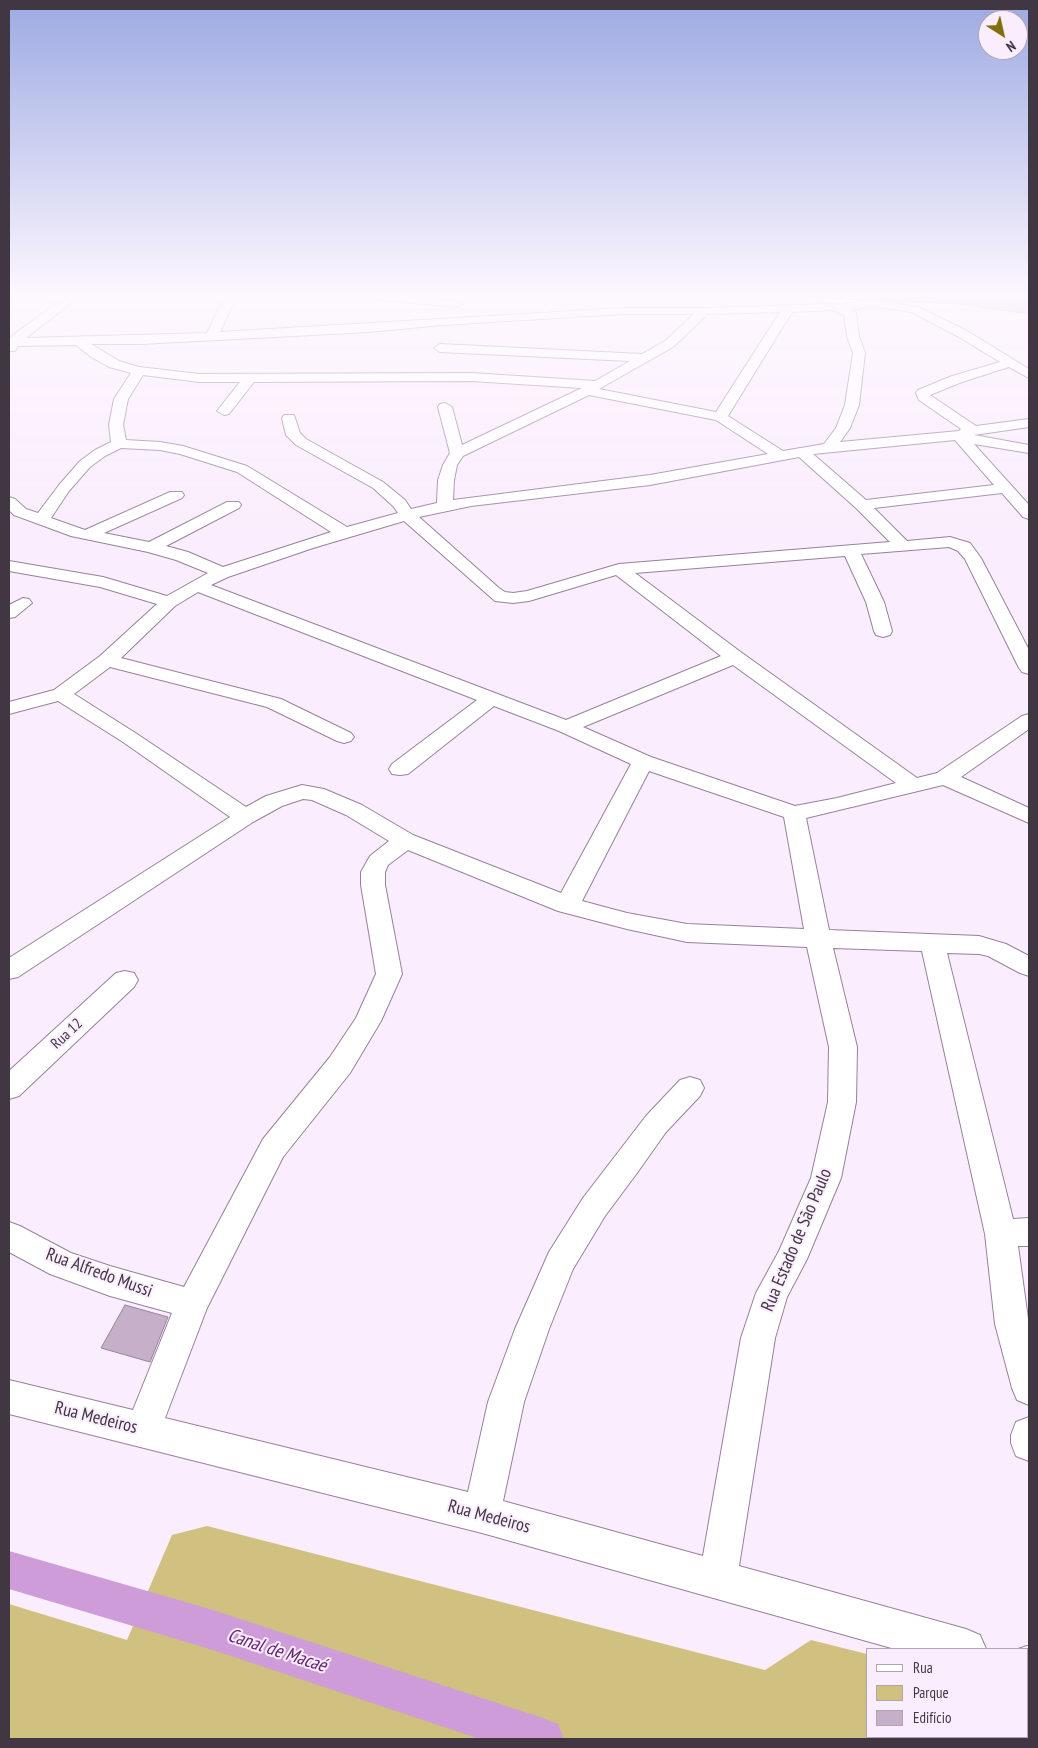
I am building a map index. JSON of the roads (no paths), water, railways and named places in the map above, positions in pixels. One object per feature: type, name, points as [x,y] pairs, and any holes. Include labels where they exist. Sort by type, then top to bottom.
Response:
[{"type":"street","points":[[119,444],[116,424],[121,399],[135,376]]},
{"type":"street","points":[[178,376],[249,380],[471,376],[591,388],[720,417],[781,456]]},
{"type":"street","points":[[445,505],[446,480],[450,465],[457,453],[613,376]]},
{"type":"street","points":[[720,417],[746,376]]},
{"type":"street","points":[[830,447],[843,428],[852,405],[857,376]]},
{"type":"street","points":[[968,376],[933,387],[923,393],[963,434],[1005,488],[1029,514]]},
{"type":"street","points":[[224,411],[249,380]]},
{"type":"street","points":[[445,407],[457,453]]},
{"type":"street","points":[[289,418],[293,434],[301,442],[378,485],[399,503],[407,515],[501,597],[529,596],[619,569],[950,542],[964,547],[973,558],[1029,668]]},
{"type":"street","points":[[9,708],[61,694],[107,660],[169,602],[196,585],[222,574],[343,532],[445,505],[650,480],[830,447],[963,434],[1029,423]]},
{"type":"street","points":[[963,434],[1029,449]]},
{"type":"street","points":[[41,520],[64,488],[85,464],[100,453],[119,444],[160,446],[182,450],[242,468],[343,532]]},
{"type":"street","points":[[803,453],[862,505],[902,545]]},
{"type":"street","points":[[862,505],[1005,488]]},
{"type":"street","points":[[87,535],[176,495]]},
{"type":"street","points":[[9,502],[20,512],[41,520],[87,535],[151,547],[182,556],[222,574]]},
{"type":"street","points":[[151,547],[233,505]]},
{"type":"street","points":[[850,549],[875,602],[884,631]]},
{"type":"street","points":[[9,566],[103,582],[169,602]]},
{"type":"street","points":[[619,569],[734,657],[914,786]]},
{"type":"street","points":[[196,585],[323,632],[566,727],[643,762],[756,802],[794,813],[837,805],[944,778],[1029,720]]},
{"type":"street","points":[[566,727],[734,657]]},
{"type":"street","points":[[107,660],[274,703],[344,737]]},
{"type":"street","points":[[61,694],[130,738],[245,817]]},
{"type":"street","points":[[400,769],[491,699]]},
{"type":"street","points":[[567,905],[643,762]]},
{"type":"street","points":[[944,778],[1029,816]]},
{"type":"street","points":[[9,970],[245,817],[289,795],[302,792],[316,794],[354,810],[405,840],[567,905],[627,921],[687,933],[979,945],[997,950],[1029,967]]},
{"type":"street","name":"Rua Estado de São Paulo","points":[[718,1579],[758,1338],[772,1293],[791,1259],[826,1178],[842,1102],[843,1047],[818,939],[794,813]]},
{"type":"street","points":[[143,1430],[192,1304],[273,1148],[340,1065],[368,1021],[389,974],[386,949],[372,885],[373,872],[378,862],[405,840]]},
{"type":"street","points":[[932,942],[1015,1233],[1012,1324],[1029,1388]]},
{"type":"street","name":"Rua 12","points":[[9,1088],[125,980]]},
{"type":"street","points":[[482,1514],[506,1402],[532,1329],[560,1262],[594,1207],[626,1164],[656,1124],[690,1088]]},
{"type":"street","name":"Rua Alfredo Mussi","points":[[9,1236],[69,1266],[110,1281],[192,1304]]},
{"type":"street","name":"Rua Medeiros","points":[[9,1397],[482,1514],[633,1558],[718,1579],[962,1648]]},
{"type":"street","points":[[1029,1435],[1029,1443]]},
{"type":"waterway","name":"Canal de Macaé","points":[[9,1570],[213,1630],[543,1739]]}]
